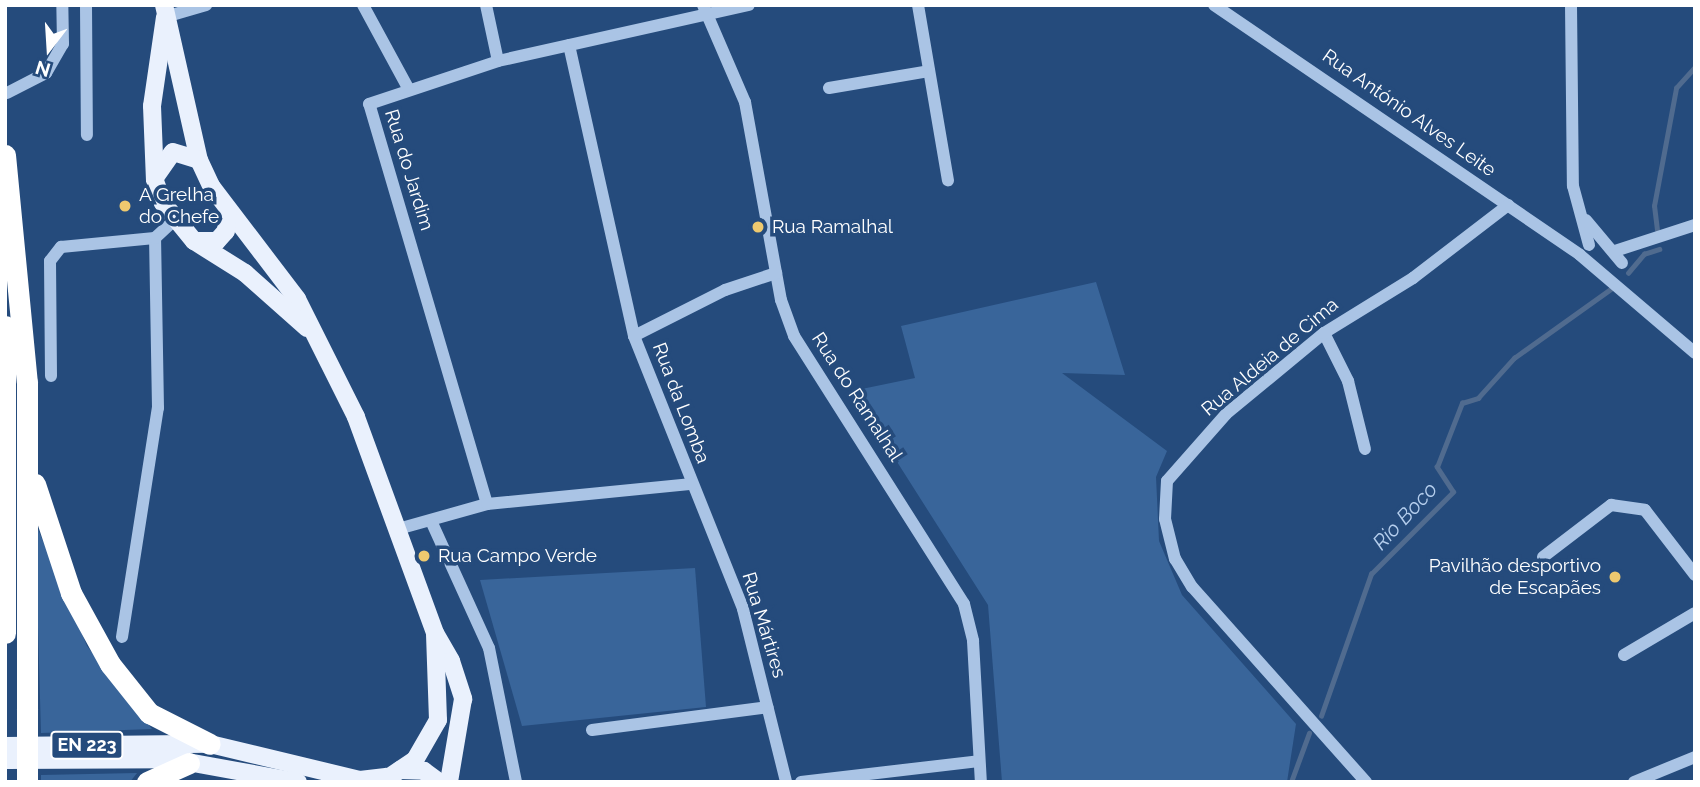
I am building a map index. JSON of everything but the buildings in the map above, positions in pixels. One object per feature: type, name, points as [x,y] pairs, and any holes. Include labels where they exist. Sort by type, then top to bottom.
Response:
[{"type":"highway","points":[[5,155],[23,304],[27,460],[27,782]]},
{"type":"highway","points":[[5,326],[5,633]]},
{"type":"highway","points":[[27,460],[71,593],[110,664],[149,713],[210,744]]},
{"type":"highway","points":[[147,782],[189,763]]},
{"type":"main road","points":[[164,11],[199,160],[228,210],[297,299],[309,329],[356,417],[435,633],[463,699],[449,782]]},
{"type":"main road","points":[[164,11],[152,106],[155,181],[174,220],[194,241],[245,273],[309,329]]},
{"type":"main road","points":[[155,181],[173,152],[199,160]]},
{"type":"main road","points":[[194,241],[217,241],[226,231],[228,210]]},
{"type":"main road","points":[[389,776],[415,760],[438,720],[435,633]]},
{"type":"main road","name":"EN 223","points":[[5,746],[210,744],[360,780],[424,771],[439,782]]},
{"type":"main road","name":"EN 223","points":[[5,761],[189,763],[298,782]]},
{"type":"street","points":[[7,93],[46,73],[63,44],[62,5]]},
{"type":"street","points":[[86,5],[87,135]]},
{"type":"street","points":[[164,11],[206,5]]},
{"type":"street","points":[[363,5],[408,88]]},
{"type":"street","points":[[486,5],[498,61]]},
{"type":"street","points":[[706,9],[749,5]]},
{"type":"street","points":[[918,5],[948,180]]},
{"type":"street","name":"Rua António Alves Leite","points":[[1214,5],[1508,205],[1584,250],[1608,278],[1695,353]]},
{"type":"street","points":[[1571,5],[1573,186],[1580,211],[1584,250],[1602,242]]},
{"type":"street","name":"Rua do Jardim","points":[[487,504],[369,104],[408,88],[498,61],[706,9]]},
{"type":"street","name":"Rua do Ramalhal","points":[[706,9],[756,145],[776,273],[805,358],[964,604],[973,641],[981,782]]},
{"type":"street","name":"Rua da Lomba","points":[[398,529],[432,523],[487,504],[692,484],[634,336],[569,45]]},
{"type":"street","points":[[829,88],[929,71]]},
{"type":"street","name":"Rua Aldeia de Cima","points":[[1366,782],[1192,587],[1165,519],[1167,481],[1226,414],[1324,334],[1413,278],[1508,205]]},
{"type":"street","points":[[1580,211],[1602,242],[1615,251],[1622,263]]},
{"type":"street","points":[[51,376],[50,261],[61,247],[155,238],[174,220]]},
{"type":"street","points":[[1615,251],[1641,246],[1695,225]]},
{"type":"street","points":[[122,637],[158,408],[155,238]]},
{"type":"street","points":[[1608,278],[1641,246]]},
{"type":"street","points":[[634,336],[724,290],[776,273]]},
{"type":"street","points":[[1324,334],[1348,381],[1366,449]]},
{"type":"street","name":"Rua Mártires","points":[[692,484],[743,609],[786,782]]},
{"type":"street","points":[[1543,557],[1611,505],[1645,510],[1695,575]]},
{"type":"street","points":[[432,523],[489,649],[516,782]]},
{"type":"street","points":[[1624,655],[1695,613]]},
{"type":"street","points":[[592,730],[768,707]]},
{"type":"street","points":[[1634,782],[1695,757]]},
{"type":"street","points":[[801,782],[979,761]]},
{"type":"shaded area","points":[[1096,282],[1125,375],[1062,373],[1167,451],[1156,477],[1159,541],[1182,595],[1296,724],[1287,782],[1002,782],[988,605],[852,391],[915,378],[901,326]]},
{"type":"shaded area","points":[[35,522],[87,646],[152,729],[41,733]]},
{"type":"shaded area","points":[[695,568],[706,707],[522,726],[480,580]]},
{"type":"shaded area","points":[[137,773],[130,782],[41,782],[41,775]]},
{"type":"waterway","name":"Rio Boco","points":[[1657,230],[1654,206],[1676,88],[1695,67]]},
{"type":"waterway","name":"Rio Boco","points":[[1628,273],[1644,254],[1659,249]]},
{"type":"waterway","name":"Rio Boco","points":[[1321,716],[1371,574],[1453,492],[1437,467],[1462,403],[1478,398],[1514,358],[1615,286]]},
{"type":"waterway","name":"Rio Boco","points":[[1291,782],[1309,733]]},
{"type":"place","name":"A Grelha do Chefe","points":[[125,206]]},
{"type":"place","name":"Rua Ramalhal","points":[[758,227]]},
{"type":"place","name":"Rua Campo Verde","points":[[424,556]]},
{"type":"place","name":"Pavilhão desportivo de Escapães","points":[[1615,577]]}]
